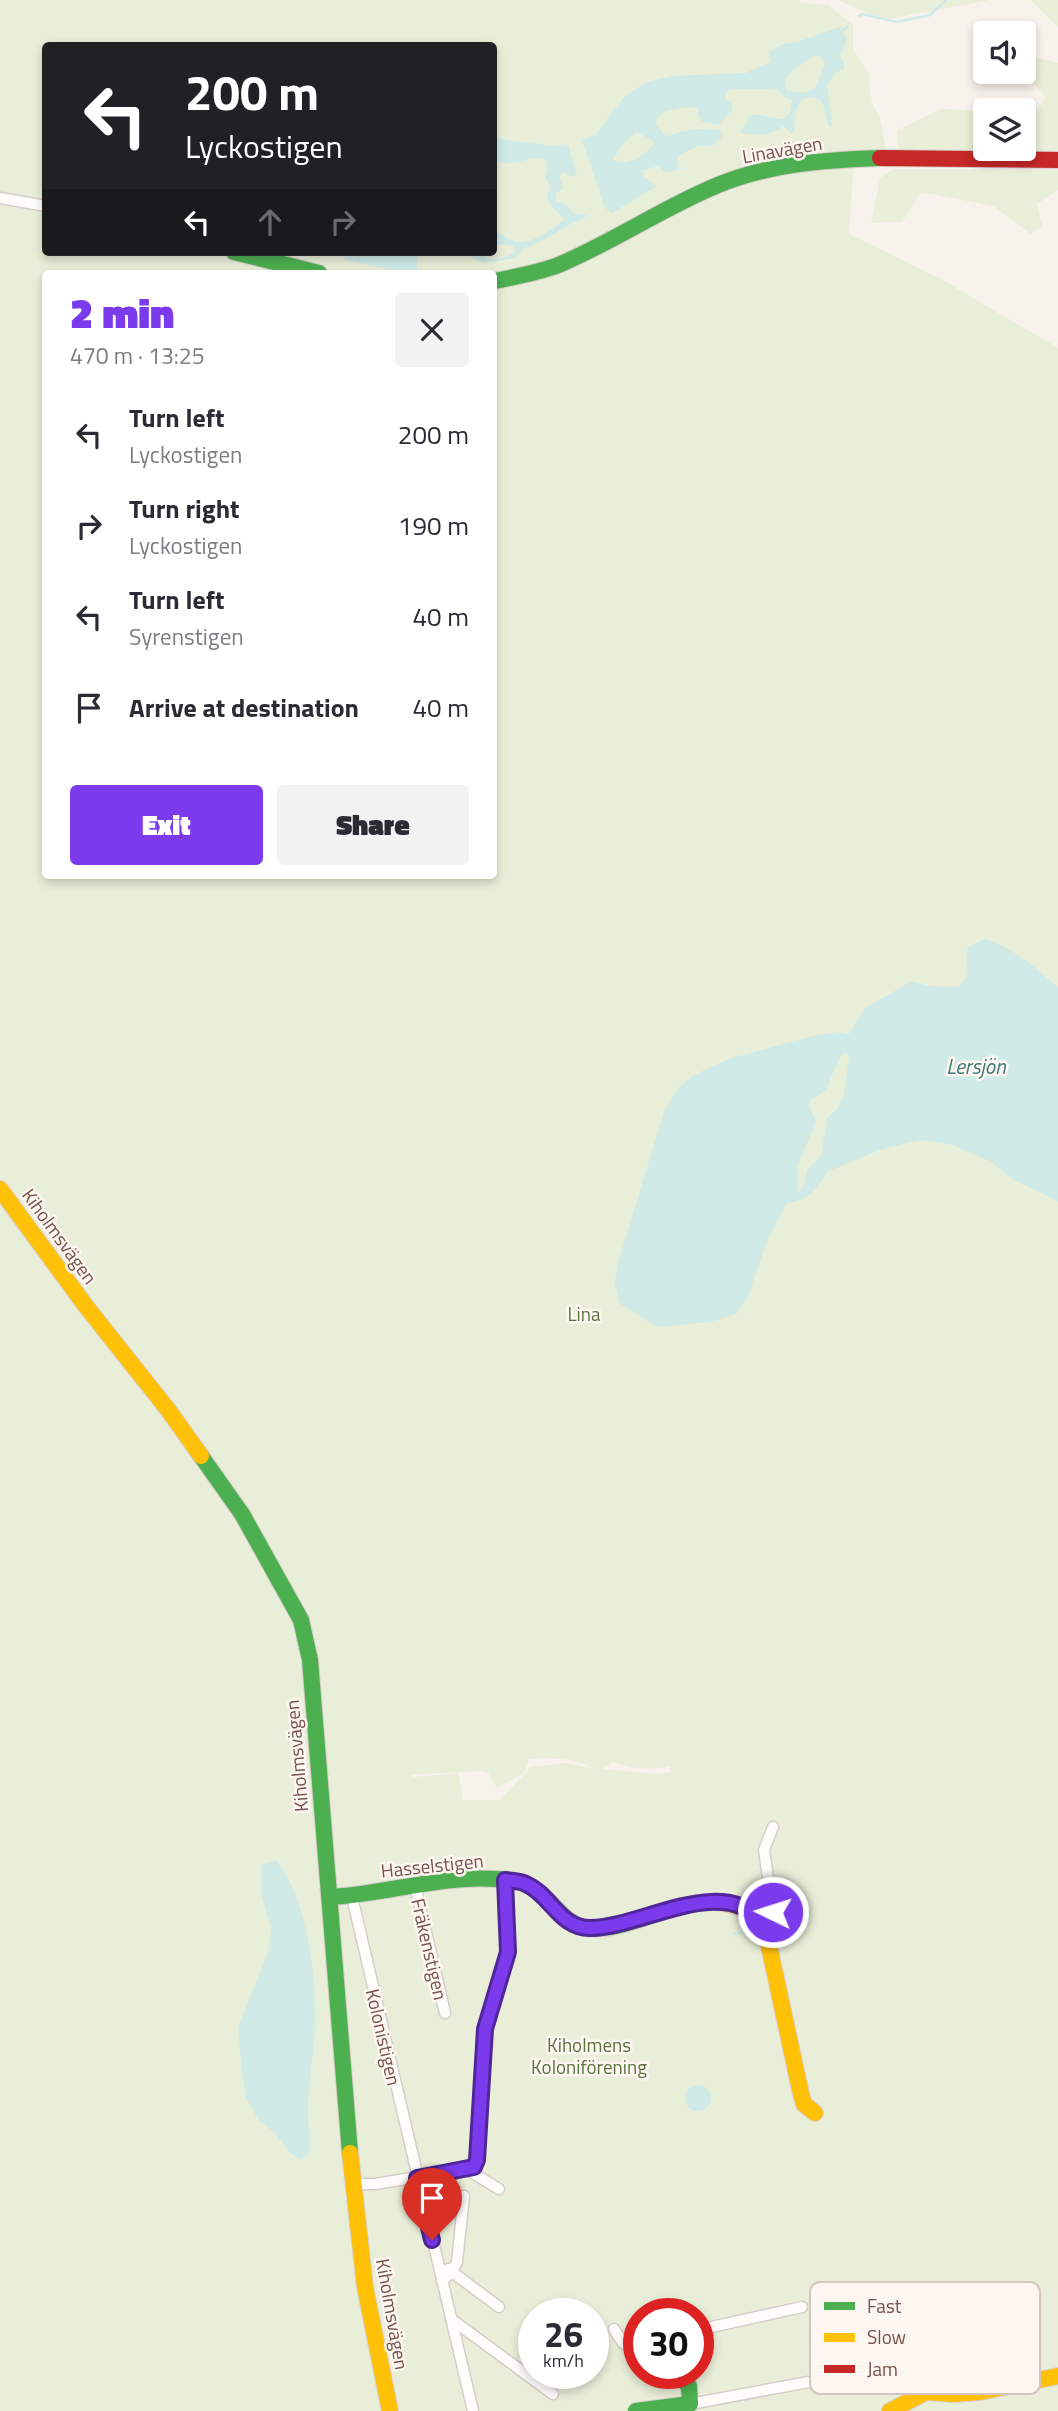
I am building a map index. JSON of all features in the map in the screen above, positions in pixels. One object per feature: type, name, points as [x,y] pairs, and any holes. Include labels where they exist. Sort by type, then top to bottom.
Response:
[{"type":"street","name":"Linavägen","points":[[497,280],[520,276],[564,261],[721,183],[754,173],[798,165],[888,158],[1058,160]]},
{"type":"street","points":[[0,198],[42,205]]},
{"type":"street","points":[[250,256],[307,270]]},
{"type":"street","name":"Kiholmsvägen","points":[[0,1189],[85,1305],[169,1411],[242,1514],[301,1620],[310,1660],[318,1782],[331,1897],[365,2287],[390,2411]]},
{"type":"street","points":[[773,1827],[764,1850],[773,1912],[764,1923],[801,2094],[804,2104],[815,2113]]},
{"type":"street","name":"Hasselstigen","points":[[331,1897],[352,1897],[459,1880],[505,1880],[526,1884],[560,1916],[589,1928],[616,1925],[695,1904],[721,1902],[748,1910],[764,1923]]},
{"type":"street","points":[[354,2184],[375,2184],[474,2167],[477,2160],[485,2029],[508,1952],[505,1880]]},
{"type":"street","name":"Fräkenstigen","points":[[415,1885],[445,2013]]},
{"type":"street","name":"Kolonistigen","points":[[352,1897],[473,2411]]},
{"type":"street","points":[[466,2169],[499,2189]]},
{"type":"street","points":[[442,2281],[452,2272],[457,2262],[464,2196]]},
{"type":"street","points":[[437,2261],[499,2307]]},
{"type":"street","points":[[714,2326],[802,2307]]},
{"type":"street","points":[[451,2319],[553,2394]]},
{"type":"street","points":[[614,2329],[623,2343]]},
{"type":"street","points":[[1040,2380],[1058,2376]]},
{"type":"street","points":[[641,2411],[810,2382]]},
{"type":"street","points":[[690,2404],[691,2389]]},
{"type":"street","points":[[890,2411],[922,2394]]},
{"type":"green space","name":"Lina","points":[[0,0],[800,0],[801,3],[828,5],[853,25],[853,49],[869,74],[873,106],[879,115],[888,158],[854,160],[849,234],[941,279],[1058,348],[1058,2411],[395,2411],[368,2286],[354,2163],[343,2165],[345,2197],[385,2411],[0,2411]],"holes":[[[529,1759],[569,1760],[592,1768],[565,1763],[531,1767],[500,1800],[463,1800],[458,1773],[413,1777],[410,1775],[483,1771],[488,1773],[497,1788],[524,1773]],[[613,1762],[641,1768],[670,1766],[671,1772],[658,1774],[602,1769]]]},
{"type":"green space","points":[[838,0],[990,0],[883,20]]},
{"type":"green space","points":[[1031,0],[1058,0],[1058,27]]},
{"type":"green space","points":[[1036,57],[1058,63],[1058,152],[1036,152],[1036,111],[1046,98],[1035,84]]},
{"type":"green space","points":[[941,109],[973,110],[973,151],[898,150],[897,130]]},
{"type":"green space","points":[[893,169],[1058,169],[1058,190],[1037,204],[1042,226],[1031,234],[993,206],[921,192],[902,222],[871,223],[880,178]]},
{"type":"water","points":[[839,27],[847,39],[840,56],[844,69],[835,73],[827,85],[832,126],[829,127],[822,101],[807,98],[798,105],[794,132],[791,134],[784,126],[762,134],[739,132],[749,116],[784,119],[790,112],[792,100],[785,98],[776,88],[727,91],[725,100],[732,104],[732,110],[718,125],[703,122],[697,107],[666,111],[657,117],[656,124],[666,137],[706,129],[720,130],[722,137],[712,146],[698,146],[679,155],[677,166],[680,170],[665,172],[658,166],[643,170],[644,177],[657,186],[612,213],[605,208],[582,140],[596,134],[623,98],[646,82],[672,76],[746,73],[771,62],[769,51],[783,44],[798,42]],"holes":[[[815,55],[822,57],[825,64],[815,88],[804,93],[787,91],[785,79]],[[637,132],[655,142],[652,147],[630,162],[613,159]]]},
{"type":"water","points":[[497,138],[553,146],[568,144],[577,176],[568,176],[565,171],[559,175],[563,188],[555,194],[556,201],[564,203],[573,213],[587,215],[525,248],[515,258],[484,263],[474,259],[472,256],[503,258],[515,252],[514,246],[497,245],[497,232],[514,241],[525,242],[546,233],[564,219],[548,201],[551,187],[545,178],[548,168],[546,159],[533,158],[497,162]]},
{"type":"water","points":[[345,256],[418,256],[417,270],[393,270],[344,260]]},
{"type":"water","name":"Lersjön","points":[[984,939],[1005,947],[1058,987],[1058,1201],[1012,1179],[990,1161],[950,1144],[920,1140],[879,1150],[827,1172],[815,1190],[802,1199],[786,1204],[767,1241],[748,1296],[736,1314],[710,1322],[657,1327],[619,1303],[615,1283],[617,1266],[664,1112],[678,1088],[694,1075],[729,1059],[812,1036],[839,1032],[849,1034],[865,1008],[912,981],[928,986],[959,987],[968,975],[968,947]],"holes":[[[846,1053],[849,1056],[844,1095],[837,1109],[827,1118],[821,1156],[807,1170],[798,1195],[797,1167],[816,1122],[809,1105],[811,1100],[827,1089],[841,1055]]]},
{"type":"water","points":[[277,1860],[288,1878],[303,1919],[314,1988],[315,2031],[308,2101],[310,2148],[309,2154],[300,2159],[290,2153],[275,2133],[258,2119],[246,2098],[238,2027],[269,1950],[271,1928],[261,1893],[261,1865]]},
{"type":"water","points":[[698,2085],[707,2089],[711,2098],[707,2107],[698,2111],[689,2107],[685,2098],[689,2089]]},
{"type":"waterway","points":[[859,16],[862,14],[897,22],[930,15],[946,0]]},
{"type":"waterway","points":[[842,31],[848,26]]},
{"type":"waterway","points":[[772,1928],[808,1918]]},
{"type":"waterway","points":[[733,1934],[759,1929]]},
{"type":"traffic: fast","points":[[497,280],[556,266],[697,194],[737,178],[797,164],[880,158]]},
{"type":"traffic: fast","points":[[250,256],[307,270]]},
{"type":"traffic: fast","points":[[201,1456],[242,1514],[301,1620],[310,1660],[350,2153]]},
{"type":"traffic: fast","points":[[331,1897],[434,1882],[505,1880],[532,1887],[571,1922],[587,1928],[622,1925],[681,1906]]},
{"type":"traffic: fast","points":[[636,2411],[690,2404],[689,2389]]},
{"type":"traffic: slow","points":[[0,1189],[201,1456]]},
{"type":"traffic: slow","points":[[681,1906],[704,1902],[725,1903],[745,1910],[764,1923],[801,2094],[804,2104],[815,2113]]},
{"type":"traffic: slow","points":[[350,2153],[365,2287],[390,2411]]},
{"type":"traffic: slow","points":[[1040,2380],[1058,2376]]},
{"type":"traffic: slow","points":[[890,2411],[922,2394]]},
{"type":"traffic: jam","points":[[880,158],[1058,160]]},
{"type":"route","points":[[432,2240],[417,2178],[474,2167],[477,2160],[485,2029],[508,1952],[505,1880],[526,1884],[560,1916],[589,1928],[616,1925],[668,1910],[714,1902],[741,1907],[764,1923],[773,1912]]},
{"type":"park label","name":"Kiholmens Koloniförening","points":[[589,2055]]}]
